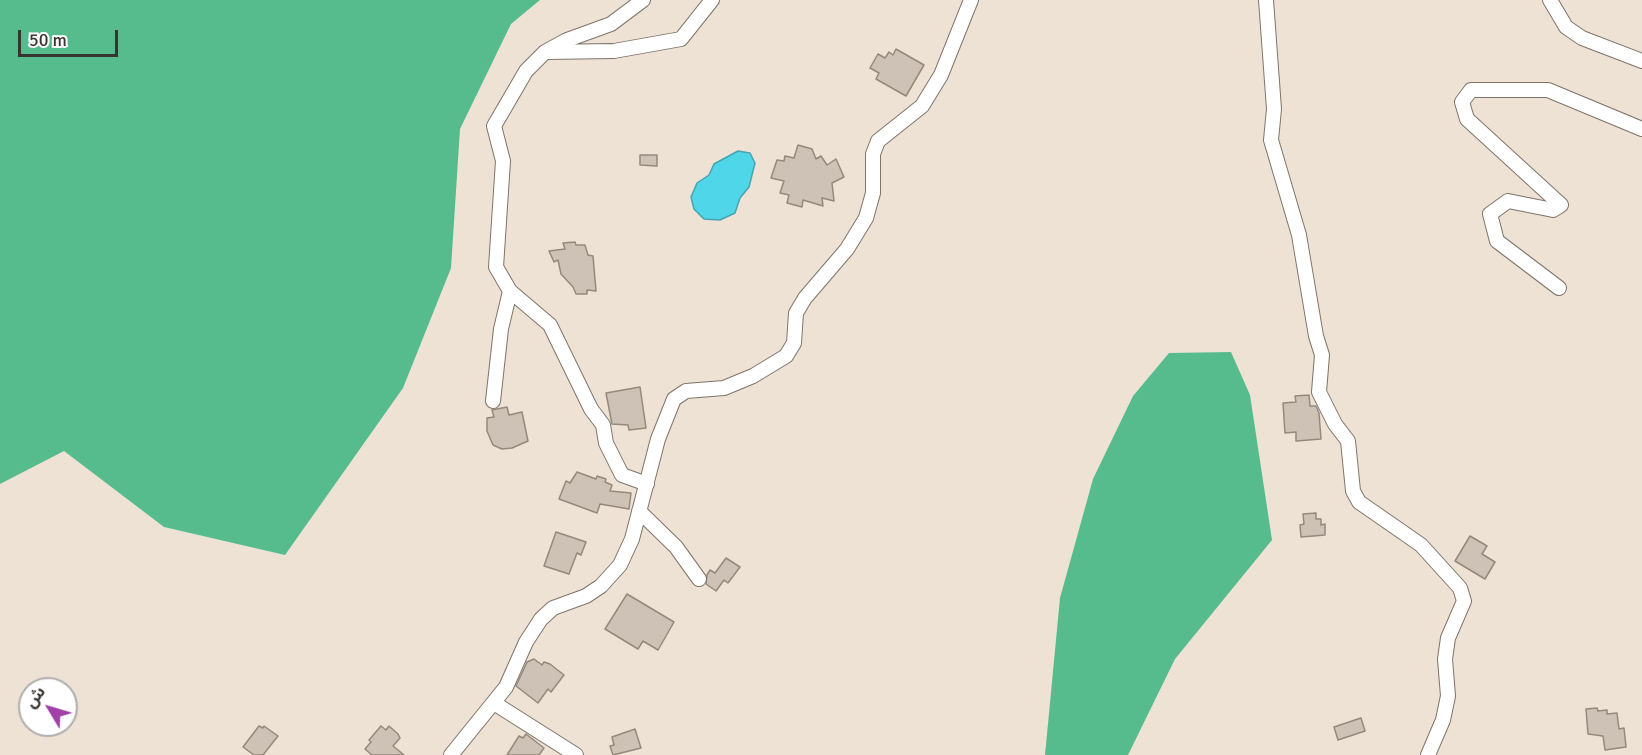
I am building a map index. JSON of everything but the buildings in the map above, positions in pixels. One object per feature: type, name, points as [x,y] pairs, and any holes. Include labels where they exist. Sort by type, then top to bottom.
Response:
[{"type":"street","points":[[643,0],[611,24],[567,40],[545,52],[526,72],[494,126],[503,161],[496,267],[510,291],[550,325],[591,409],[603,424],[606,442],[622,475],[647,484]]},
{"type":"street","points":[[545,52],[614,51],[681,39],[712,0]]},
{"type":"street","points":[[450,755],[506,687],[526,642],[542,619],[553,608],[586,596],[601,585],[620,565],[632,539],[658,439],[674,399],[686,391],[724,388],[753,376],[786,356],[794,343],[796,313],[805,298],[847,249],[866,218],[873,193],[873,154],[878,141],[922,106],[941,75],[971,0]]},
{"type":"street","points":[[1266,0],[1274,109],[1271,140],[1299,236],[1316,336],[1322,355],[1319,392],[1335,424],[1348,441],[1353,491],[1359,502],[1421,545],[1460,588],[1464,602],[1448,638],[1445,659],[1448,696],[1443,720],[1428,755]]},
{"type":"street","points":[[1550,0],[1566,27],[1582,38],[1642,61]]},
{"type":"street","points":[[1559,288],[1526,260],[1497,241],[1490,214],[1508,201],[1553,210],[1561,206],[1467,119],[1462,102],[1471,90],[1548,90],[1642,129]]},
{"type":"street","points":[[494,401],[501,329],[510,291]]},
{"type":"street","points":[[639,512],[676,547],[699,579]]},
{"type":"street","points":[[494,703],[576,755]]},
{"type":"green space","points":[[0,0],[540,0],[511,24],[460,129],[451,268],[403,388],[285,555],[164,527],[64,451],[0,484]]},
{"type":"green space","points":[[1231,352],[1250,395],[1272,540],[1175,659],[1128,755],[1045,755],[1060,598],[1093,479],[1133,396],[1169,353]]},
{"type":"water","points":[[738,151],[750,153],[755,163],[749,187],[740,198],[735,213],[720,220],[704,219],[694,209],[691,197],[697,183],[709,175],[714,164]]}]
